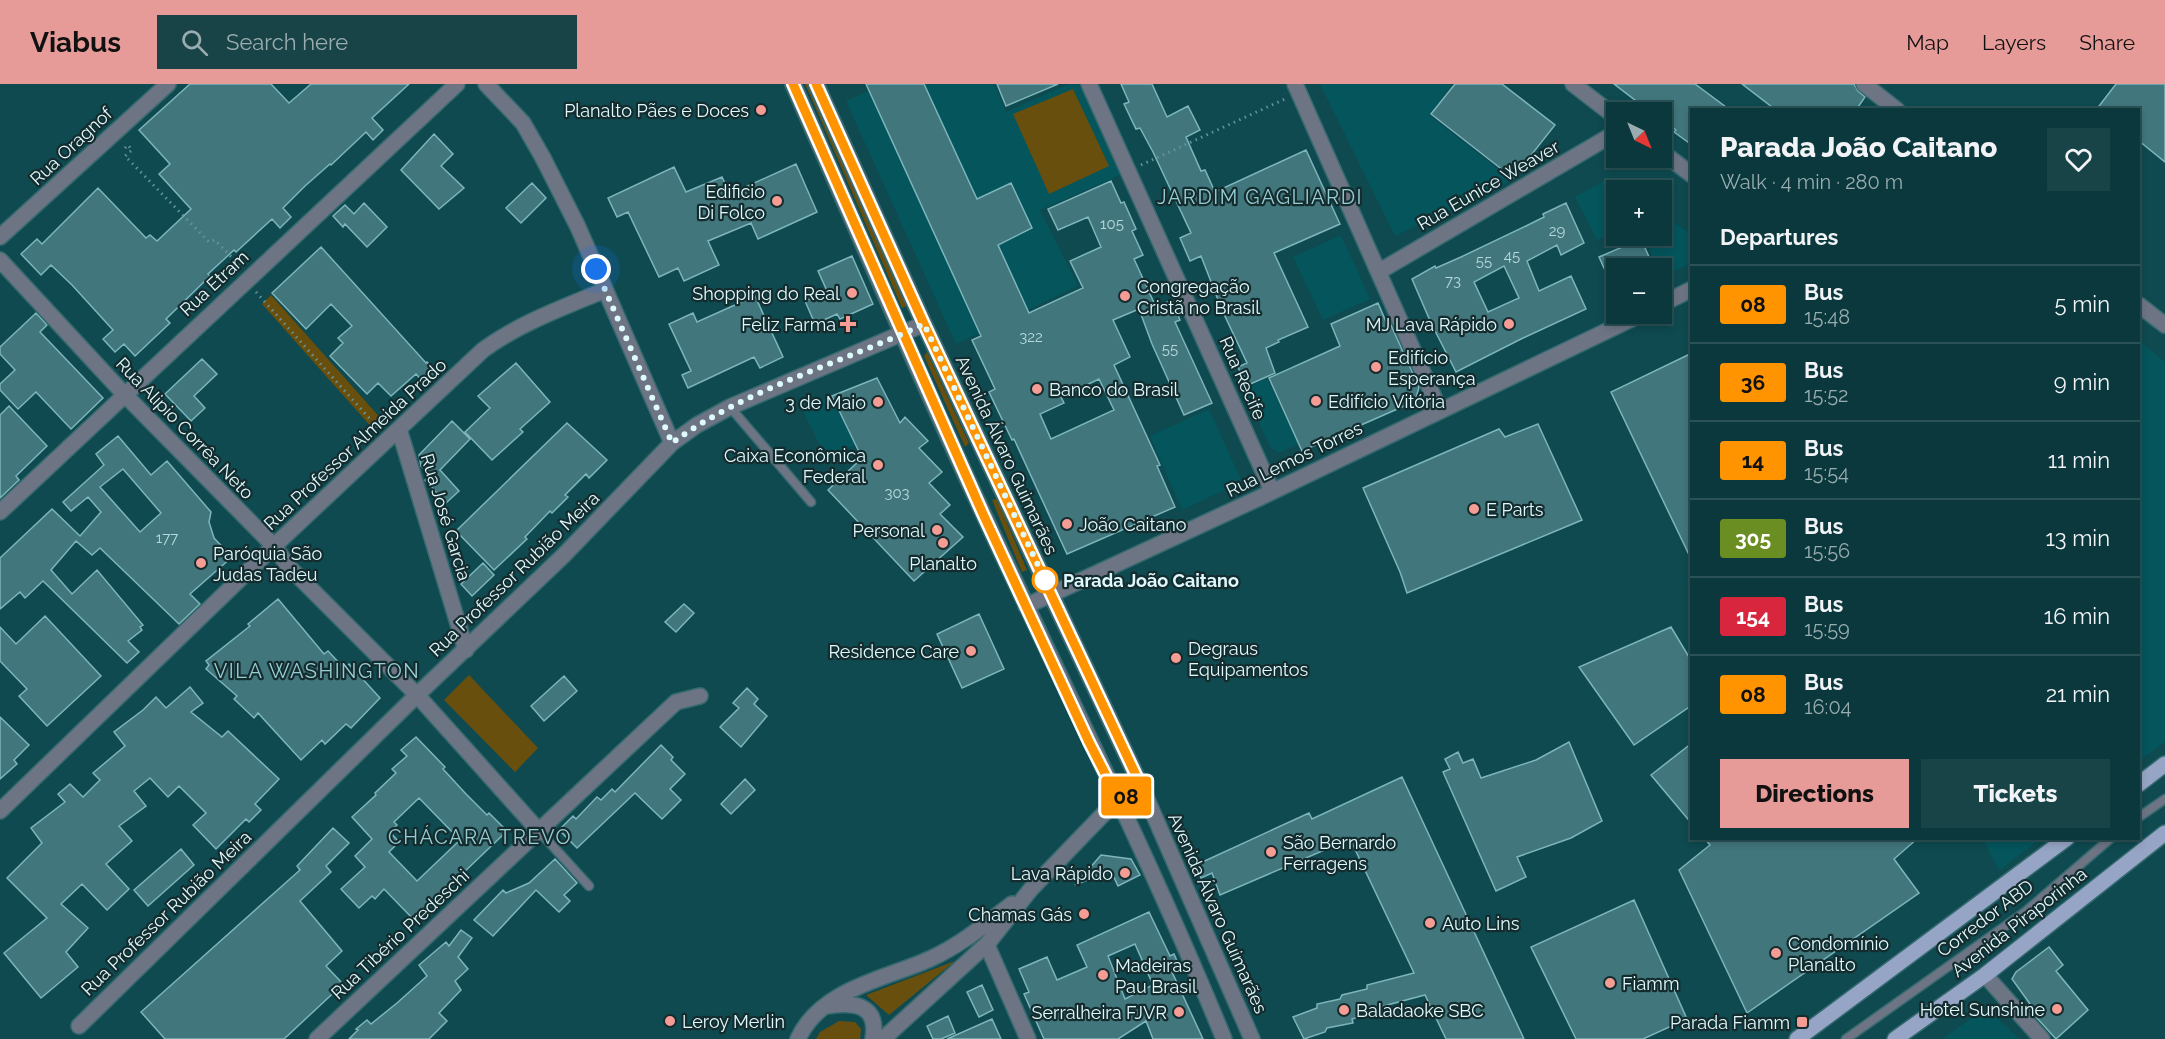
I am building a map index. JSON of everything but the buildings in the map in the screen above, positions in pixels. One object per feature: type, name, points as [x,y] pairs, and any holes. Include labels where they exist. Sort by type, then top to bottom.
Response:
[{"type":"main road","points":[[2140,783],[2165,765]]},
{"type":"main road","name":"Avenida Piraporinha","points":[[1895,1039],[1985,975],[2165,833]]},
{"type":"main road","name":"Avenida Piraporinha","points":[[1797,1039],[2064,840]]},
{"type":"street","name":"Rua Oragnof","points":[[0,237],[168,84]]},
{"type":"street","name":"Rua Etram","points":[[0,512],[457,84]]},
{"type":"street","points":[[486,84],[523,123],[578,227],[672,443]]},
{"type":"street","points":[[793,84],[960,462],[1089,742],[1118,799],[1224,1039]]},
{"type":"street","name":"Avenida Álvaro Guimarães","points":[[816,84],[924,324],[1142,788],[1252,1039]]},
{"type":"street","name":"Rua Recife","points":[[1089,84],[1272,491]]},
{"type":"street","points":[[1295,84],[1380,271],[1440,411]]},
{"type":"street","points":[[1573,84],[1606,110]]},
{"type":"street","points":[[1864,84],[1889,107]]},
{"type":"street","name":"Rua Eunice Weaver","points":[[1380,271],[1606,138]]},
{"type":"street","points":[[1672,160],[1690,173]]},
{"type":"street","name":"Rua Alipio Corrêa Neto","points":[[0,260],[124,394],[274,546],[288,566],[417,695],[539,831]]},
{"type":"street","name":"Rua Professor Almeida Prado","points":[[0,811],[274,546],[483,350],[502,336],[532,320],[604,290]]},
{"type":"street","points":[[1672,299],[1690,290]]},
{"type":"street","points":[[2140,305],[2165,325]]},
{"type":"street","name":"Rua Professor Rubião Meira","points":[[79,1026],[417,695],[563,556],[672,443],[697,425],[730,407],[924,324]]},
{"type":"street","name":"Rua Lemos Torres","points":[[1026,606],[1621,324]]},
{"type":"street","name":"Rua José Garcia","points":[[399,429],[466,650]]},
{"type":"street","points":[[960,462],[984,451]]},
{"type":"street","name":"Rua Tibério Predeschi","points":[[316,1039],[676,702],[700,696]]},
{"type":"street","points":[[883,1039],[987,945],[1031,889],[1118,799],[1142,788]]},
{"type":"street","points":[[798,1039],[807,1023],[824,1007],[866,982],[905,969],[955,946],[1031,889]]},
{"type":"street","points":[[987,945],[1028,1039]]},
{"type":"street","points":[[1985,975],[2042,1039]]},
{"type":"street","points":[[824,1007],[844,1004],[862,1007],[870,1013],[873,1021],[873,1039]]},
{"type":"lane","points":[[730,407],[811,502]]},
{"type":"lane","points":[[2140,816],[2165,799]]},
{"type":"lane","points":[[539,831],[590,886]]},
{"type":"lane","name":"Corredor ABD","points":[[1846,1039],[2025,912],[2108,840]]},
{"type":"path","points":[[1129,171],[1287,98]]},
{"type":"path","points":[[123,150],[128,146],[132,150],[125,156],[209,242],[215,240],[250,276]]},
{"type":"path","points":[[262,298],[376,426]]},
{"type":"shaded area","points":[[805,84],[811,84],[911,304],[902,308]]},
{"type":"shaded area","points":[[883,84],[994,84],[1006,112],[1068,84],[1079,84],[1120,175],[1040,210],[1078,286],[956,344],[846,101]]},
{"type":"shaded area","points":[[1320,84],[1452,84],[1429,115],[1512,180],[1395,236]]},
{"type":"shaded area","points":[[1073,89],[1109,166],[1049,194],[1013,114]]},
{"type":"shaded area","points":[[1609,178],[1612,180],[1606,180],[1606,236],[1597,240],[1575,197]]},
{"type":"shaded area","points":[[1672,221],[1690,234],[1690,264],[1672,272],[1672,258],[1653,258],[1648,246],[1672,246]]},
{"type":"shaded area","points":[[1341,235],[1370,299],[1323,320],[1293,257]]},
{"type":"shaded area","points":[[271,295],[383,421],[374,430],[262,304]]},
{"type":"shaded area","points":[[2140,341],[2165,362],[2165,742],[2140,760]]},
{"type":"shaded area","points":[[927,352],[969,443],[965,447],[924,356]]},
{"type":"shaded area","points":[[1267,378],[1298,444],[1279,453],[1270,447],[1244,390]]},
{"type":"shaded area","points":[[832,396],[855,445],[827,459],[802,409]]},
{"type":"shaded area","points":[[1209,409],[1242,482],[1182,510],[1150,436]]},
{"type":"shaded area","points":[[997,499],[1027,570],[1022,572],[992,500]]},
{"type":"shaded area","points":[[469,675],[538,748],[515,772],[444,700]]},
{"type":"shaded area","points":[[1984,840],[2039,840],[1999,871]]},
{"type":"shaded area","points":[[955,961],[889,1015],[866,995]]},
{"type":"shaded area","points":[[1980,1012],[1996,1017],[2020,1039],[1942,1039]]},
{"type":"shaded area","points":[[839,1021],[855,1022],[861,1029],[860,1039],[816,1039],[820,1032]]},
{"type":"bus line","name":"08","points":[[793,84],[983,514],[1089,742],[1118,799],[1142,788],[924,324],[816,84]]},
{"type":"place","name":"Planalto Pães e Doces","points":[[761,110]]},
{"type":"place","name":"Edificio Di Folco","points":[[777,201]]},
{"type":"place","name":"Shopping do Real","points":[[852,293]]},
{"type":"place","name":"Congregação Cristã no Brasil","points":[[1125,296]]},
{"type":"place","name":"Feliz Farma","points":[[848,324]]},
{"type":"place","name":"MJ Lava Rápido","points":[[1509,324]]},
{"type":"place","name":"Edifício Esperança","points":[[1376,367]]},
{"type":"place","name":"Banco do Brasil","points":[[1037,389]]},
{"type":"place","name":"Edifício Vitória","points":[[1316,401]]},
{"type":"place","name":"3 de Maio","points":[[878,402]]},
{"type":"place","name":"Caixa Econômica Federal","points":[[878,465]]},
{"type":"place","name":"E Parts","points":[[1474,509]]},
{"type":"place","name":"João Caitano","points":[[1067,524]]},
{"type":"place","name":"Personal","points":[[937,530]]},
{"type":"place","name":"Planalto","points":[[943,543]]},
{"type":"place","name":"Paróquia São Judas Tadeu","points":[[201,563]]},
{"type":"place","name":"Parada João Caitano","points":[[1045,580]]},
{"type":"place","name":"Residence Care","points":[[971,651]]},
{"type":"place","name":"Degraus Equipamentos","points":[[1176,658]]},
{"type":"place","name":"São Bernardo Ferragens","points":[[1271,852]]},
{"type":"place","name":"Lava Rápido","points":[[1125,873]]},
{"type":"place","name":"Chamas Gás","points":[[1084,914]]},
{"type":"place","name":"Auto Lins","points":[[1430,923]]},
{"type":"place","name":"Condomínio Planalto","points":[[1776,953]]},
{"type":"place","name":"Madeiras Pau Brasil","points":[[1103,975]]},
{"type":"place","name":"Fiamm","points":[[1610,983]]},
{"type":"place","name":"Hotel Sunshine","points":[[2057,1009]]},
{"type":"place","name":"Baladaoke SBC","points":[[1344,1010]]},
{"type":"place","name":"Serralheira FJVR","points":[[1179,1012]]},
{"type":"place","name":"Leroy Merlin","points":[[670,1021]]},
{"type":"place","name":"Parada Fiamm","points":[[1802,1022]]},
{"type":"district","name":"JARDIM GAGLIARDI","points":[[1260,197]]},
{"type":"district","name":"VILA WASHINGTON","points":[[317,671]]},
{"type":"district","name":"CHÁCARA TREVO","points":[[480,837]]},
{"type":"route","points":[[596,269],[672,443],[697,425],[730,407],[924,324],[1045,580]]}]
